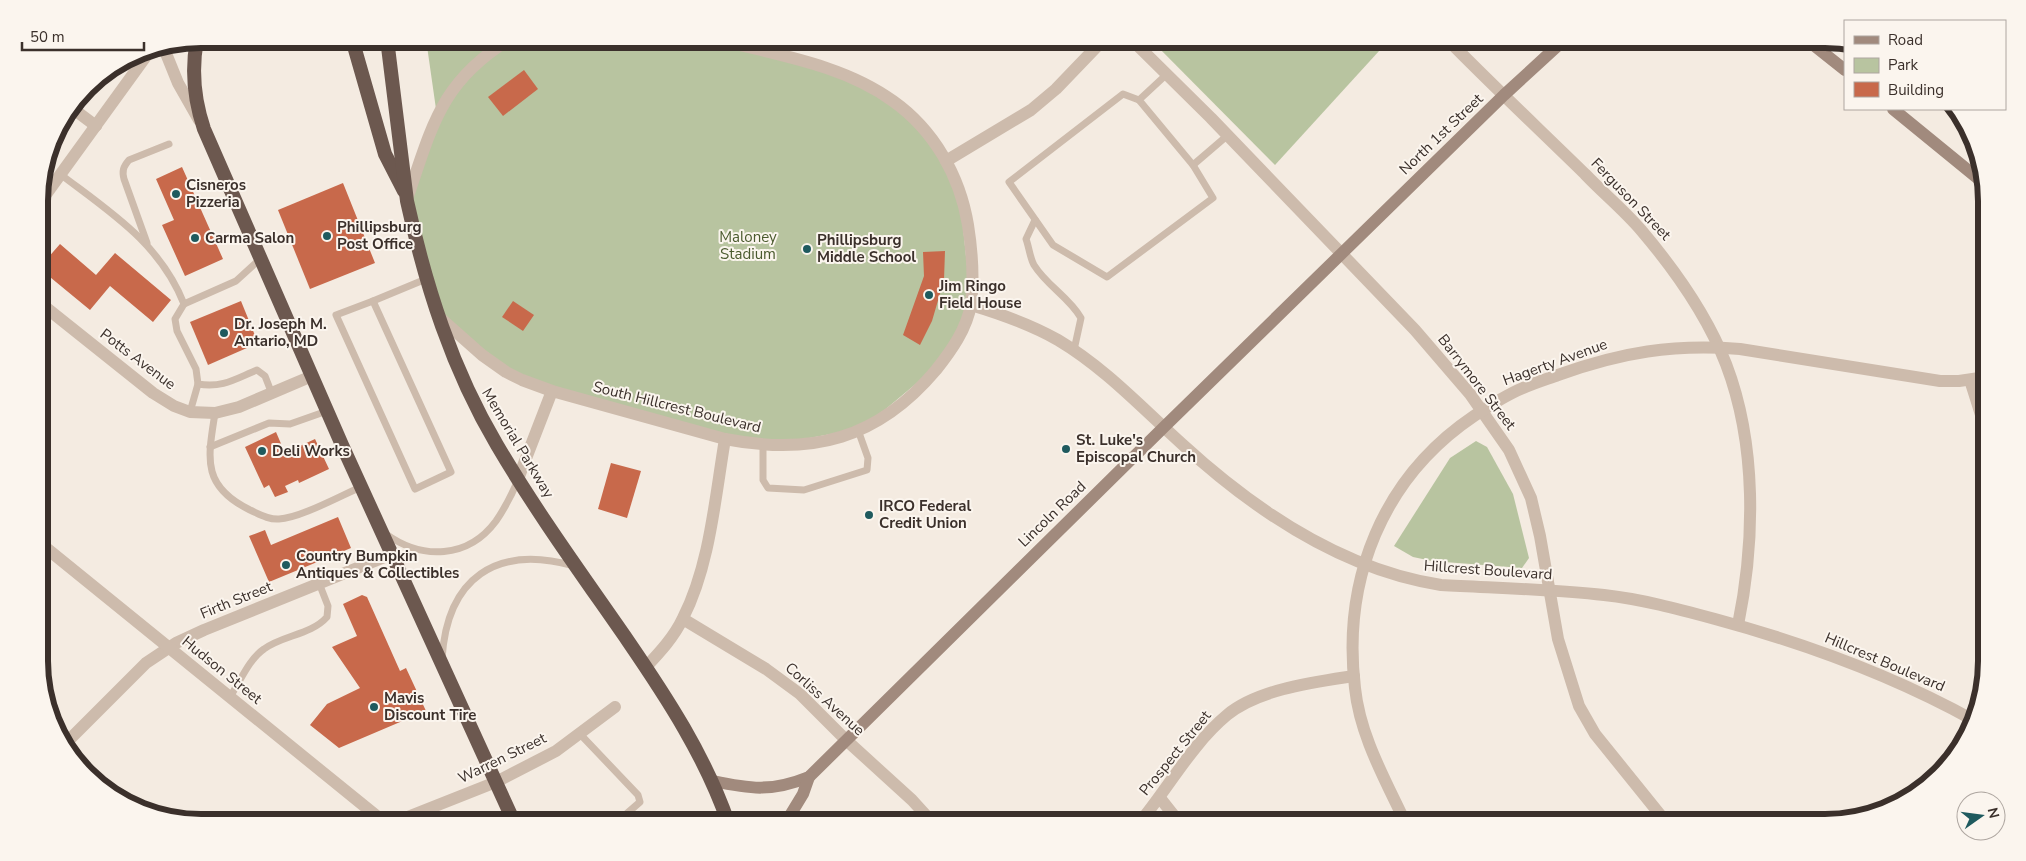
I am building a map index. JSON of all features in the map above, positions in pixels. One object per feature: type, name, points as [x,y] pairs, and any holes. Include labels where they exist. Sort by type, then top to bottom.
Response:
[{"type":"highway","points":[[196,48],[193,67],[194,94],[204,129],[327,411],[510,814]]},
{"type":"highway","points":[[355,48],[385,154],[407,199]]},
{"type":"highway","name":"Memorial Parkway","points":[[388,48],[407,199],[426,279],[438,316],[469,395],[518,479],[646,667],[692,741],[713,781],[725,814]]},
{"type":"main road","name":"North 1st Street","points":[[1342,254],[1504,95],[1555,48]]},
{"type":"main road","points":[[1817,48],[1844,69]]},
{"type":"main road","points":[[1893,110],[1976,176]]},
{"type":"main road","name":"Lincoln Road","points":[[713,781],[747,788],[767,789],[787,786],[809,777],[1342,254]]},
{"type":"main road","name":"Lincoln Road","points":[[791,814],[803,794],[809,777]]},
{"type":"street","points":[[407,199],[424,146],[445,100],[476,64],[498,48]]},
{"type":"street","name":"South Hillcrest Boulevard","points":[[438,316],[490,362],[522,380],[552,391],[725,439],[763,446],[814,444],[858,430],[879,420],[897,407],[928,379],[942,362],[964,329],[971,305],[972,261],[966,211],[959,188],[946,161],[931,138],[913,118],[894,102],[874,89],[834,70],[750,48]]},
{"type":"street","points":[[946,161],[1032,110],[1056,89],[1095,48]]},
{"type":"street","name":"Barrymore Street","points":[[1140,48],[1228,135],[1427,344],[1470,394],[1509,450],[1530,498],[1540,536],[1558,639],[1579,706],[1595,734],[1659,813]]},
{"type":"street","name":"Ferguson Street","points":[[1456,48],[1640,229],[1692,297],[1726,364],[1736,398],[1749,477],[1750,531],[1744,596],[1738,625]]},
{"type":"street","points":[[165,52],[178,83],[204,129]]},
{"type":"street","points":[[48,191],[144,59]]},
{"type":"street","points":[[76,111],[96,126]]},
{"type":"street","name":"Hillcrest Boulevard","points":[[971,305],[1013,318],[1074,350],[1121,387],[1190,451],[1260,507],[1336,552],[1365,564],[1414,581],[1441,585],[1605,595],[1673,608],[1783,639],[1868,670],[1968,717]]},
{"type":"street","name":"Potts Avenue","points":[[48,309],[153,394],[174,406],[190,412],[215,413],[239,407],[312,376]]},
{"type":"street","name":"Hagerty Avenue","points":[[1401,813],[1369,746],[1355,690],[1353,627],[1357,596],[1375,532],[1390,504],[1407,479],[1431,451],[1454,430],[1522,388],[1622,355],[1675,347],[1718,348],[1797,357],[1920,379],[1940,381],[1978,378]]},
{"type":"street","points":[[1970,380],[1978,405]]},
{"type":"street","points":[[518,479],[552,391]]},
{"type":"street","points":[[646,667],[660,653],[683,619],[700,576],[725,439]]},
{"type":"street","name":"Hudson Street","points":[[48,550],[374,814]]},
{"type":"street","name":"Firth Street","points":[[70,739],[146,663],[169,648],[204,630],[392,554]]},
{"type":"street","name":"Corliss Avenue","points":[[683,619],[783,681],[800,694],[845,740],[912,800],[924,814]]},
{"type":"street","name":"Prospect Street","points":[[1147,813],[1208,734],[1227,715],[1240,706],[1267,695],[1317,682],[1354,676]]},
{"type":"street","name":"Warren Street","points":[[416,814],[496,782],[556,751],[615,707]]},
{"type":"street","points":[[1160,798],[1172,813]]},
{"type":"lane","points":[[1139,100],[1167,74]]},
{"type":"lane","points":[[1123,94],[1139,100],[1193,165],[1213,198],[1107,277],[1053,245],[1009,182],[1123,94]]},
{"type":"lane","points":[[1193,165],[1228,135]]},
{"type":"lane","points":[[147,244],[124,179],[124,165],[129,160],[169,144]]},
{"type":"lane","points":[[60,174],[137,234],[147,244],[167,269],[184,304]]},
{"type":"lane","points":[[1035,220],[1026,239],[1033,264],[1047,283],[1075,308],[1081,318],[1074,350]]},
{"type":"lane","points":[[190,412],[198,384],[196,369],[177,331],[176,319],[184,304],[236,281],[260,259]]},
{"type":"lane","points":[[372,301],[451,472],[416,489],[336,315],[426,279]]},
{"type":"lane","points":[[198,384],[213,386],[226,383],[258,370],[265,376],[272,394]]},
{"type":"lane","points":[[210,447],[269,423],[290,424],[327,411]]},
{"type":"lane","points":[[215,413],[209,461],[213,475],[223,491],[240,505],[277,520],[292,517],[361,487]]},
{"type":"lane","points":[[763,446],[763,480],[768,488],[804,490],[867,470],[868,458],[858,430]]},
{"type":"lane","points":[[382,531],[411,549],[423,552],[461,548],[476,540],[489,529],[504,508],[518,479]]},
{"type":"lane","points":[[442,663],[444,639],[450,613],[459,595],[479,575],[505,563],[525,559],[546,559],[577,566]]},
{"type":"lane","points":[[230,697],[254,659],[262,650],[316,626],[327,617],[328,606],[319,583]]},
{"type":"lane","points":[[580,734],[638,795],[640,802],[626,814]]},
{"type":"green space","name":"Maloney Stadium","points":[[427,48],[750,48],[834,70],[913,118],[959,188],[971,305],[942,362],[863,428],[767,446],[522,380],[438,316],[407,201],[437,116]]},
{"type":"green space","points":[[1159,48],[1382,48],[1275,165]]},
{"type":"green space","points":[[1476,441],[1487,447],[1513,494],[1529,558],[1522,568],[1432,561],[1413,557],[1394,546],[1450,458]]},
{"type":"building","points":[[524,70],[538,89],[503,116],[488,97]]},
{"type":"building","points":[[182,167],[223,259],[185,276],[162,225],[174,220],[156,179]]},
{"type":"building","name":"Phillipsburg Post Office","points":[[343,183],[375,263],[310,289],[278,210]]},
{"type":"building","points":[[60,244],[96,275],[115,253],[171,300],[153,322],[110,286],[90,310],[48,275],[48,258]]},
{"type":"building","name":"Jim Ringo Field House","points":[[945,251],[944,280],[932,321],[920,345],[903,335],[924,276],[923,252]]},
{"type":"building","name":"Dr. Joseph M. Antario, MD","points":[[241,301],[258,343],[208,365],[190,322]]},
{"type":"building","points":[[513,301],[534,315],[523,331],[502,317]]},
{"type":"building","points":[[276,432],[285,453],[315,439],[329,469],[299,483],[298,480],[285,486],[288,492],[275,497],[269,485],[264,488],[245,447]]},
{"type":"building","points":[[611,463],[641,471],[627,518],[598,509]]},
{"type":"building","name":"Country Bumpkin Antiques & Collectibles","points":[[338,517],[351,548],[269,582],[249,536],[265,530],[271,545]]},
{"type":"building","points":[[362,595],[367,597],[400,671],[406,668],[426,711],[339,748],[310,725],[327,704],[360,688],[332,647],[357,636],[343,604]]},
{"type":"place","name":"Cisneros Pizzeria","points":[[176,194]]},
{"type":"place","name":"Phillipsburg Post Office","points":[[327,236]]},
{"type":"place","name":"Carma Salon","points":[[195,238]]},
{"type":"place","name":"Phillipsburg Middle School","points":[[807,249]]},
{"type":"place","name":"Jim Ringo Field House","points":[[929,295]]},
{"type":"place","name":"Dr. Joseph M. Antario, MD","points":[[224,333]]},
{"type":"place","name":"St. Luke's Episcopal Church","points":[[1066,449]]},
{"type":"place","name":"Deli Works","points":[[262,451]]},
{"type":"place","name":"IRCO Federal Credit Union","points":[[869,515]]},
{"type":"place","name":"Country Bumpkin Antiques & Collectibles","points":[[286,565]]},
{"type":"place","name":"Mavis Discount Tire","points":[[374,707]]}]
